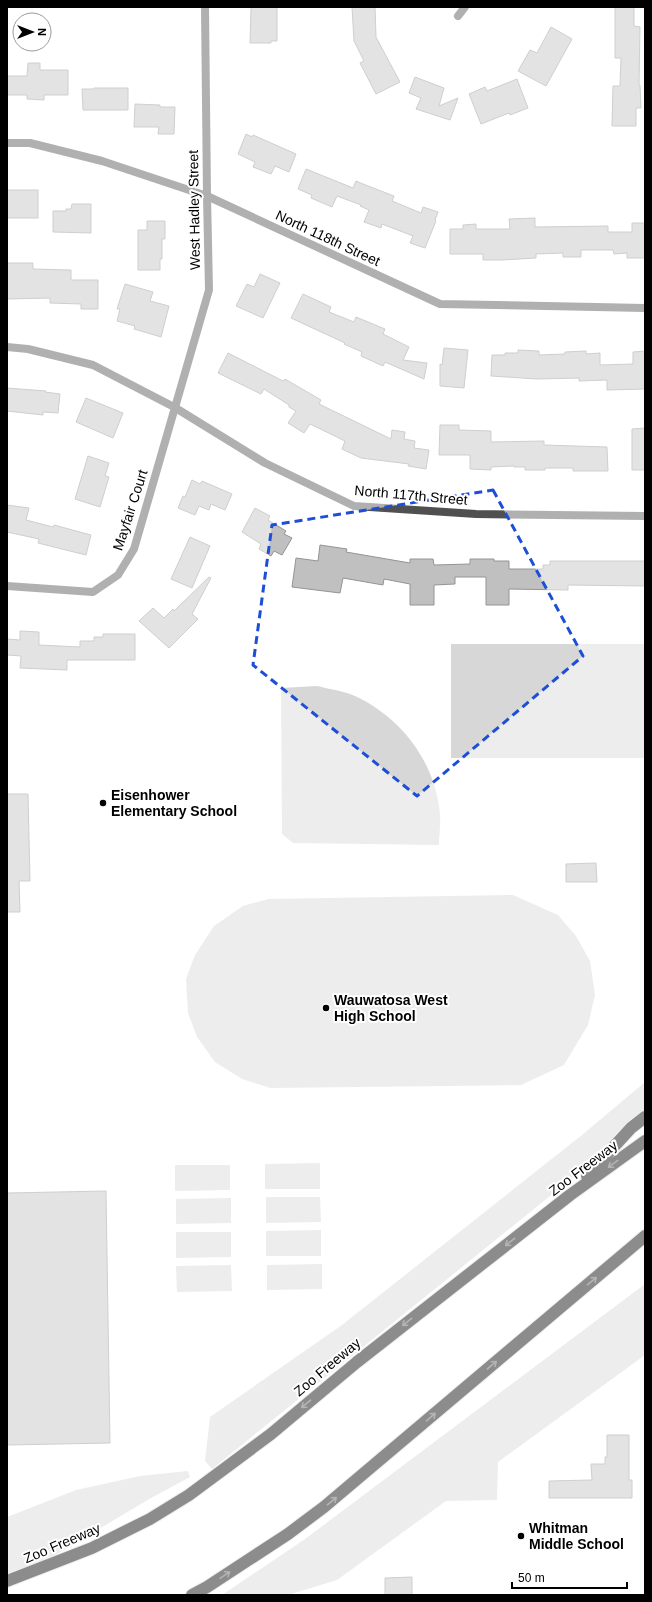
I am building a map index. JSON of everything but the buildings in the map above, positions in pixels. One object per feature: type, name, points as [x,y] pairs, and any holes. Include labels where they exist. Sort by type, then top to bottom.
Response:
[{"type":"highway","points":[[570,1195],[631,1128],[645,1117]]},
{"type":"highway","name":"Zoo Freeway","points":[[7,1581],[92,1548],[150,1519],[189,1495],[271,1434],[356,1362],[570,1195],[645,1141]]},
{"type":"highway","points":[[192,1595],[288,1534],[324,1507],[645,1236]]},
{"type":"highway","points":[[622,1256],[645,1240]]},
{"type":"street","name":"West Hadley Street","points":[[174,407],[209,290],[205,7]]},
{"type":"street","points":[[458,16],[465,7]]},
{"type":"street","name":"North 118th Street","points":[[7,143],[30,143],[102,161],[207,196],[440,304],[645,308]]},
{"type":"street","name":"North 117th Street","points":[[7,348],[28,349],[93,365],[174,407],[264,462],[354,506],[476,514],[645,516]]},
{"type":"street","name":"Mayfair Court","points":[[7,586],[93,592],[118,575],[134,549],[174,407]]},
{"type":"highlighted area","points":[[493,490],[583,656],[417,796],[253,665],[272,525]]},
{"type":"shaded area","points":[[451,644],[645,644],[645,758],[451,758]]},
{"type":"shaded area","points":[[317,686],[351,694],[372,705],[388,717],[414,744],[424,760],[432,778],[437,796],[440,818],[439,845],[293,843],[282,834],[281,688]]},
{"type":"shaded area","points":[[513,895],[558,915],[576,936],[590,961],[595,995],[588,1025],[564,1065],[521,1085],[270,1088],[242,1079],[215,1062],[197,1037],[188,1013],[186,979],[195,955],[214,926],[243,906],[268,899]]},
{"type":"shaded area","points":[[645,1082],[645,1112],[560,1188],[212,1469],[205,1461],[210,1417],[342,1325],[582,1135]]},
{"type":"shaded area","points":[[320,1163],[320,1189],[265,1189],[265,1164]]},
{"type":"shaded area","points":[[175,1165],[230,1165],[230,1190],[175,1191]]},
{"type":"shaded area","points":[[266,1197],[320,1197],[321,1222],[266,1223]]},
{"type":"shaded area","points":[[231,1198],[231,1223],[176,1224],[176,1199]]},
{"type":"shaded area","points":[[321,1230],[321,1256],[266,1256],[266,1231]]},
{"type":"shaded area","points":[[176,1232],[231,1232],[231,1257],[176,1258]]},
{"type":"shaded area","points":[[322,1264],[322,1289],[267,1290],[267,1265]]},
{"type":"shaded area","points":[[231,1265],[232,1291],[177,1292],[176,1266]]},
{"type":"shaded area","points":[[645,1284],[645,1355],[498,1462],[497,1500],[446,1501],[337,1580],[288,1595],[222,1595],[305,1539]]},
{"type":"shaded area","points":[[188,1471],[190,1477],[151,1498],[52,1557],[7,1574],[7,1517],[76,1490],[140,1476]]},
{"type":"place","name":"Eisenhower Elementary School","points":[[103,803]]},
{"type":"place","name":"Wauwatosa West High School","points":[[326,1008]]},
{"type":"place","name":"Whitman Middle School","points":[[521,1536]]}]
